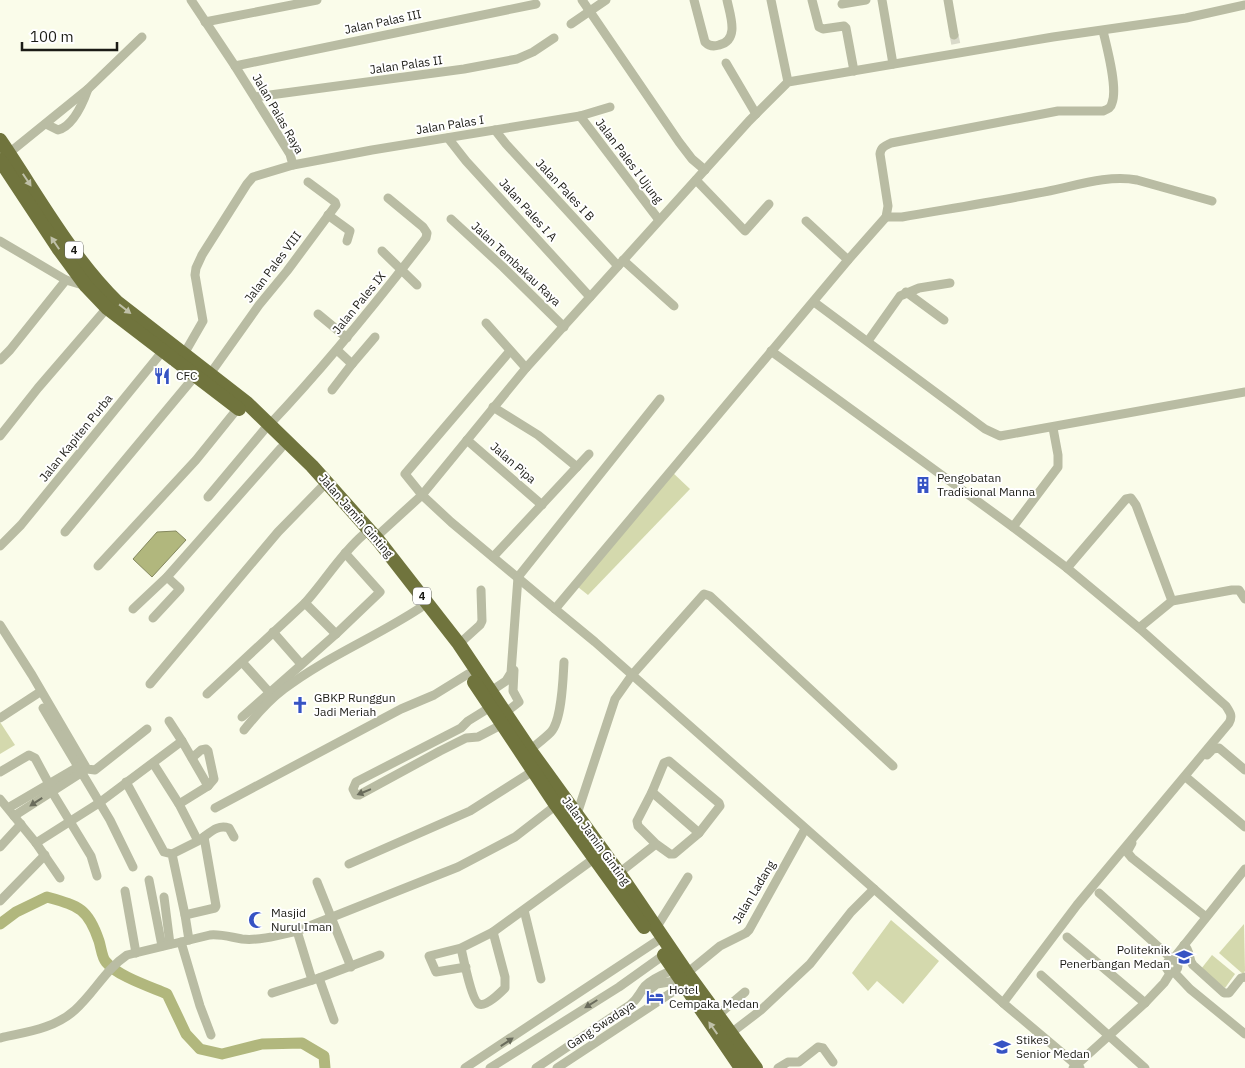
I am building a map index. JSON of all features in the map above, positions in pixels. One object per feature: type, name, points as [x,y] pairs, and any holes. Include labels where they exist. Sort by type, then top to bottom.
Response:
[{"type":"highway","name":"Jalan Jamin Ginting","points":[[0,140],[5,157],[86,286],[107,308],[166,347],[184,354],[247,403],[281,448],[372,539],[448,645],[490,708],[503,719],[530,750],[595,858],[658,936]]},
{"type":"highway","name":"Jalan Jamin Ginting","points":[[5,157],[91,275],[195,376],[267,427],[312,466],[459,644],[491,691],[503,719],[533,771],[560,802],[577,814],[619,873],[668,952],[681,977],[738,1067]]},
{"type":"highway","name":"Jalan Jamin Ginting","points":[[681,977],[718,1015],[756,1068]]},
{"type":"street","name":"Jalan Palas Raya","points":[[184,354],[203,321],[195,275],[202,255],[253,177],[293,165],[290,154],[255,97],[191,0]]},
{"type":"street","points":[[205,22],[317,0]]},
{"type":"street","points":[[582,0],[678,142],[704,170]]},
{"type":"street","points":[[571,24],[606,0]]},
{"type":"street","points":[[694,0],[705,42],[712,46],[729,41],[732,36],[727,0]]},
{"type":"street","points":[[771,0],[788,82]]},
{"type":"street","points":[[812,0],[819,27],[823,29],[844,26],[846,28],[854,71]]},
{"type":"street","points":[[842,4],[866,0]]},
{"type":"street","points":[[882,0],[893,64]]},
{"type":"street","points":[[948,0],[954,35]]},
{"type":"street","name":"Jalan Palas III","points":[[235,66],[536,4]]},
{"type":"street","points":[[207,694],[305,604],[333,566],[346,553],[372,539],[422,495],[526,368],[704,170],[788,82],[893,64],[957,49],[1104,31],[1186,18],[1245,5]]},
{"type":"street","points":[[556,610],[771,351],[886,217],[888,206],[881,150],[885,146],[1058,111],[1104,111],[1112,104],[1113,85],[1104,31]]},
{"type":"street","points":[[5,157],[88,89],[142,37]]},
{"type":"street","name":"Jalan Palas II","points":[[255,97],[499,63],[517,59],[533,52],[554,38]]},
{"type":"street","points":[[726,62],[756,114]]},
{"type":"street","points":[[46,124],[58,130],[66,127],[80,108],[88,89]]},
{"type":"street","name":"Jalan Palas I","points":[[293,165],[580,116],[610,107]]},
{"type":"street","name":"Jalan Pales I Ujung","points":[[580,116],[659,220]]},
{"type":"street","name":"Jalan Pales I B","points":[[495,130],[506,144],[620,263],[674,306]]},
{"type":"street","name":"Jalan Pales I A","points":[[448,138],[466,161],[590,298]]},
{"type":"street","points":[[886,217],[902,217],[1093,182],[1124,179],[1137,180],[1212,201]]},
{"type":"street","points":[[696,180],[745,231],[769,204]]},
{"type":"street","points":[[308,182],[335,202],[336,205],[328,215],[350,231],[347,241]]},
{"type":"street","name":"Jalan Pales IX","points":[[208,497],[267,427],[337,350],[426,238],[427,232],[388,198]]},
{"type":"street","name":"Jalan Pales VIII","points":[[210,374],[328,215]]},
{"type":"street","name":"Jalan Tembakau Raya","points":[[451,219],[564,327]]},
{"type":"street","points":[[806,221],[848,260]]},
{"type":"street","points":[[0,241],[66,280],[86,286]]},
{"type":"street","points":[[382,251],[417,284]]},
{"type":"street","points":[[0,360],[66,280]]},
{"type":"street","points":[[868,341],[900,296],[906,292],[950,284]]},
{"type":"street","points":[[906,292],[944,320]]},
{"type":"street","points":[[814,302],[1000,436],[1009,436],[1245,392]]},
{"type":"street","points":[[0,436],[38,388],[107,308]]},
{"type":"street","points":[[318,314],[347,338]]},
{"type":"street","points":[[486,323],[526,368]]},
{"type":"street","points":[[332,390],[375,337]]},
{"type":"street","name":"Jalan Kapiten Purba","points":[[0,546],[21,525],[166,347]]},
{"type":"street","points":[[337,350],[352,364]]},
{"type":"street","points":[[510,351],[455,417],[405,472],[406,476],[422,495],[451,522],[632,675],[1077,1067],[1109,1035],[1146,1003],[1168,980],[1172,972]]},
{"type":"street","points":[[771,351],[1067,568],[1139,628],[1226,706],[1230,712],[1231,718],[1077,905],[1003,1003]]},
{"type":"street","points":[[64,532],[195,376]]},
{"type":"street","points":[[491,691],[506,681],[511,673],[520,579],[660,399]]},
{"type":"street","points":[[494,407],[538,435],[577,467]]},
{"type":"street","points":[[98,566],[196,460],[238,408]]},
{"type":"street","points":[[1013,527],[1058,467],[1058,455],[1053,428]]},
{"type":"street","name":"Jalan Pipa","points":[[467,440],[542,505]]},
{"type":"street","points":[[134,609],[167,576],[281,448]]},
{"type":"street","points":[[493,557],[589,454]]},
{"type":"street","points":[[150,684],[278,532],[322,488]]},
{"type":"street","points":[[1067,568],[1126,499],[1131,498],[1136,505],[1172,601]]},
{"type":"street","points":[[242,717],[336,634],[380,592],[346,553]]},
{"type":"street","points":[[152,618],[180,588],[167,576]]},
{"type":"street","points":[[490,708],[468,721],[461,728],[356,782],[353,789],[358,795],[440,750],[466,738],[478,737],[503,719],[519,702],[513,689],[520,579]]},
{"type":"street","points":[[459,644],[480,625],[482,617],[481,590]]},
{"type":"street","points":[[1139,628],[1172,601],[1232,590],[1238,590],[1245,599]]},
{"type":"street","points":[[577,814],[615,699],[632,675],[702,595],[708,595],[893,766]]},
{"type":"street","points":[[305,604],[336,634]]},
{"type":"street","points":[[244,730],[271,700],[298,679],[394,626],[420,608]]},
{"type":"street","points":[[1,628],[40,692],[82,768],[99,803],[117,832],[133,867]]},
{"type":"street","points":[[273,632],[301,664]]},
{"type":"street","points":[[242,662],[269,692]]},
{"type":"street","points":[[530,750],[551,732],[556,724],[564,662]]},
{"type":"street","points":[[215,808],[394,713],[434,695],[468,674]]},
{"type":"street","points":[[0,718],[40,692]]},
{"type":"street","points":[[43,708],[82,768]]},
{"type":"street","points":[[169,722],[208,786]]},
{"type":"street","points":[[461,728],[466,738]]},
{"type":"street","points":[[11,812],[82,768],[95,770],[147,729]]},
{"type":"street","points":[[36,843],[99,803],[182,741]]},
{"type":"street","points":[[435,742],[440,750]]},
{"type":"street","points":[[179,804],[213,781],[214,777],[208,751],[206,749],[201,750],[192,758]]},
{"type":"street","points":[[1206,917],[1127,852],[1130,846],[1213,749],[1220,749],[1245,770]]},
{"type":"street","points":[[416,752],[421,761]]},
{"type":"street","points":[[0,772],[29,755],[35,758],[50,788],[91,856],[97,876]]},
{"type":"street","points":[[669,761],[719,803],[719,810],[700,833],[672,855],[656,844],[638,826],[637,822],[652,792],[664,764],[669,761]]},
{"type":"street","points":[[394,762],[400,773]]},
{"type":"street","points":[[153,763],[201,839],[216,906],[212,909],[186,915]]},
{"type":"street","points":[[349,864],[470,811],[533,771]]},
{"type":"street","points":[[376,772],[381,784]]},
{"type":"street","points":[[1187,778],[1245,827]]},
{"type":"street","points":[[126,782],[164,852],[172,854],[201,839],[217,828],[229,828],[234,836]]},
{"type":"street","points":[[652,792],[700,833]]},
{"type":"street","points":[[0,799],[36,843],[60,878]]},
{"type":"street","points":[[0,1038],[49,1027],[75,1010],[117,962],[127,954],[220,934],[243,939],[277,936],[297,931],[458,867],[493,850],[515,837],[560,802]]},
{"type":"street","points":[[0,847],[20,824]]},
{"type":"street","name":"Jalan Ladang","points":[[681,977],[720,946],[749,930],[805,829]]},
{"type":"street","points":[[619,873],[656,844]]},
{"type":"street","points":[[172,854],[186,915],[185,941],[200,1006],[211,1035]]},
{"type":"street","points":[[0,902],[45,855]]},
{"type":"street","points":[[466,967],[436,972],[424,956],[461,948],[493,932],[595,858]]},
{"type":"street","points":[[1243,875],[1172,959],[1167,961],[1165,966],[1168,971],[1172,972],[1245,1034]]},
{"type":"street","points":[[465,1068],[609,974],[658,936],[688,877]]},
{"type":"street","points":[[149,880],[166,945]]},
{"type":"street","points":[[317,882],[351,967]]},
{"type":"street","points":[[731,1033],[761,1010],[810,964],[858,905],[874,889]]},
{"type":"street","points":[[125,891],[136,953]]},
{"type":"street","points":[[1099,892],[1172,959]]},
{"type":"street","points":[[164,897],[166,945]]},
{"type":"street","points":[[524,910],[541,979]]},
{"type":"street","points":[[297,931],[334,1020]]},
{"type":"street","points":[[461,948],[475,1000],[479,1004],[485,1004],[505,988],[505,977],[493,932]]},
{"type":"street","points":[[1067,937],[1146,1003]]},
{"type":"street","points":[[1184,945],[1189,951],[1191,963],[1224,994],[1229,993],[1241,978],[1245,978]]},
{"type":"street","points":[[490,1068],[619,987],[668,952]]},
{"type":"street","points":[[272,993],[351,967],[380,955]]},
{"type":"street","points":[[628,961],[638,973]]},
{"type":"street","points":[[609,974],[619,987]]},
{"type":"street","points":[[1041,975],[1145,1068]]},
{"type":"street","points":[[536,1068],[624,1009],[657,984],[681,977]]},
{"type":"street","name":"Gang Swadaya","points":[[558,1068],[681,977]]},
{"type":"street","points":[[718,1015],[746,992]]},
{"type":"street","points":[[778,1068],[788,1062],[799,1062],[818,1047],[823,1048],[833,1062]]},
{"type":"shaded area","points":[[672,472],[690,489],[588,595],[578,587]]},
{"type":"shaded area","points":[[176,531],[186,540],[152,577],[133,559],[157,532]]},
{"type":"shaded area","points":[[0,722],[15,745],[0,754]]},
{"type":"shaded area","points":[[891,920],[939,961],[903,1004],[877,981],[868,991],[852,973]]},
{"type":"shaded area","points":[[1244,924],[1245,971],[1243,974],[1219,953]]},
{"type":"shaded area","points":[[1212,955],[1235,974],[1225,988],[1201,969]]},
{"type":"waterway","points":[[0,924],[16,912],[47,897],[75,906],[91,921],[106,962],[118,972],[167,994],[186,1034],[200,1049],[222,1054],[262,1044],[302,1043],[324,1056],[325,1068]]},
{"type":"tunnel","points":[[954,35],[956,45]]},
{"type":"place","name":"CFC","points":[[162,376]]},
{"type":"place","name":"Pengobatan Tradisional Manna","points":[[923,485]]},
{"type":"place","name":"GBKP Runggun Jadi Meriah","points":[[300,705]]},
{"type":"place","name":"Masjid Nurul Iman","points":[[257,920]]},
{"type":"place","name":"Politeknik Penerbangan Medan","points":[[1184,957]]},
{"type":"place","name":"Hotel Cempaka Medan","points":[[655,997]]},
{"type":"place","name":"Stikes Senior Medan","points":[[1002,1047]]}]
